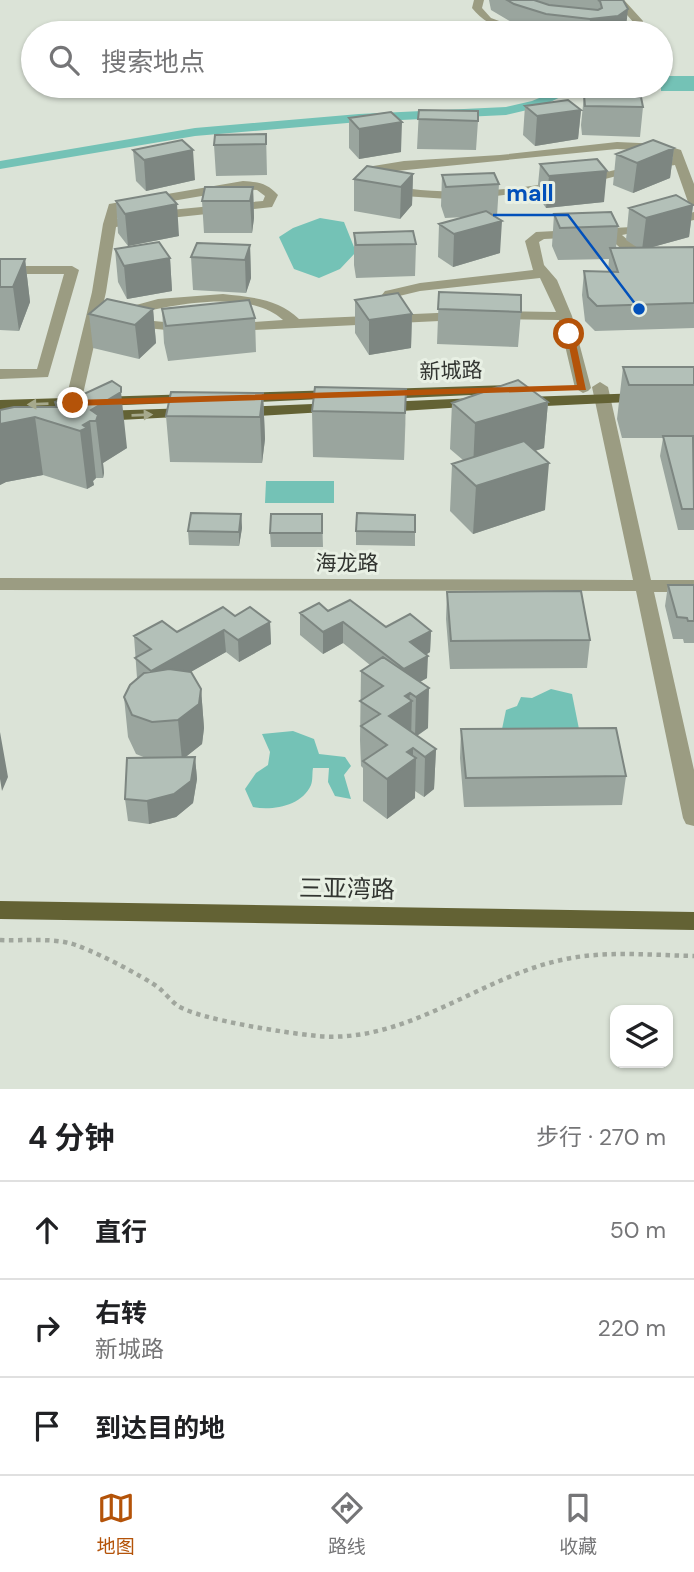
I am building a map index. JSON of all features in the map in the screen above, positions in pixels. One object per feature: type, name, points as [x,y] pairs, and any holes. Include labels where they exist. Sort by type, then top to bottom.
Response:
[{"type":"main road","name":"新城路","points":[[359,401],[583,388],[602,393]]},
{"type":"main road","name":"新城路","points":[[0,420],[215,406],[654,392]]},
{"type":"main road","name":"新城路","points":[[0,405],[73,403],[215,406]]},
{"type":"main road","name":"三亚湾路","points":[[0,911],[694,921]]},
{"type":"street","points":[[478,0],[477,8],[491,21]]},
{"type":"street","points":[[619,0],[637,21]]},
{"type":"street","points":[[680,160],[635,167],[578,182],[463,196],[389,191],[365,182],[371,170],[411,162],[502,159],[620,146],[668,149],[677,153],[680,160],[694,202]]},
{"type":"street","points":[[73,403],[100,320],[109,224],[113,207],[243,185],[260,186],[272,195],[268,204],[160,215],[109,224]]},
{"type":"street","points":[[583,388],[565,316],[550,280],[537,265],[532,241],[541,235],[632,231],[694,216]]},
{"type":"street","points":[[610,232],[633,252],[650,257],[694,259]]},
{"type":"street","points":[[0,270],[72,270],[43,374],[0,374]]},
{"type":"street","points":[[368,321],[390,295],[400,292],[420,287],[544,273]]},
{"type":"street","points":[[100,320],[132,310],[206,298],[255,302],[279,310],[295,324]]},
{"type":"street","points":[[100,320],[178,329],[478,316],[565,316]]},
{"type":"street","points":[[602,393],[694,818]]},
{"type":"street","name":"海龙路","points":[[0,584],[694,586]]},
{"type":"path","points":[[0,940],[69,943],[132,972],[159,988],[178,1006],[211,1018],[318,1035],[358,1035],[413,1020],[536,967],[559,960],[625,954],[694,956]]},
{"type":"water","points":[[673,76],[694,76],[694,91],[673,91]]},
{"type":"water","points":[[320,218],[344,222],[356,252],[340,269],[319,278],[294,269],[279,237],[293,228]]},
{"type":"water","points":[[266,481],[334,481],[334,503],[265,503]]},
{"type":"water","points":[[551,689],[572,694],[580,734],[502,729],[506,710],[517,706],[521,697],[532,698]]},
{"type":"water","points":[[293,731],[314,739],[319,754],[345,757],[351,766],[344,775],[351,799],[335,796],[328,782],[329,768],[313,768],[311,785],[301,798],[277,807],[253,807],[245,789],[256,773],[268,765],[270,752],[262,734]]},
{"type":"building","points":[[507,0],[534,0],[549,5],[598,10],[602,8],[598,0],[623,0],[628,9],[618,16],[590,19],[546,14]]},
{"type":"building","points":[[584,98],[641,98],[643,107],[585,106]]},
{"type":"building","points":[[568,100],[581,110],[537,116],[525,106]]},
{"type":"building","points":[[419,110],[478,111],[478,121],[418,119]]},
{"type":"building","points":[[391,112],[402,122],[359,129],[349,118]]},
{"type":"building","points":[[266,134],[266,144],[214,145],[215,135]]},
{"type":"building","points":[[182,140],[193,150],[144,160],[133,150]]},
{"type":"building","points":[[653,140],[674,148],[637,163],[616,154]]},
{"type":"building","points":[[597,159],[607,171],[549,176],[540,164]]},
{"type":"building","points":[[367,166],[413,174],[401,187],[354,179]]},
{"type":"building","points":[[494,173],[499,184],[446,187],[442,175]]},
{"type":"building","points":[[205,187],[253,187],[250,201],[202,201]]},
{"type":"building","points":[[166,192],[177,204],[125,214],[116,201]]},
{"type":"building","points":[[676,195],[693,205],[646,218],[629,208]]},
{"type":"building","points":[[486,211],[502,221],[454,234],[439,224]]},
{"type":"building","points":[[611,212],[618,226],[560,228],[554,214]]},
{"type":"building","points":[[413,231],[416,244],[356,245],[354,233]]},
{"type":"building","points":[[159,242],[170,258],[124,266],[115,249]]},
{"type":"building","points":[[197,243],[250,245],[245,260],[191,257]]},
{"type":"building","points":[[694,247],[694,303],[597,306],[588,297],[584,271],[618,272],[610,248]]},
{"type":"building","points":[[0,259],[25,259],[13,287],[0,287]]},
{"type":"building","points":[[439,292],[521,295],[521,312],[438,309]]},
{"type":"building","points":[[398,293],[412,314],[369,320],[355,300]]},
{"type":"building","points":[[107,299],[153,309],[135,325],[89,314]]},
{"type":"building","points":[[249,300],[255,318],[166,326],[162,309]]},
{"type":"building","points":[[623,367],[694,367],[694,385],[629,385]]},
{"type":"building","points":[[518,380],[548,402],[475,423],[452,403]]},
{"type":"building","points":[[112,381],[121,387],[121,392],[91,410],[98,415],[96,421],[83,425],[87,428],[80,431],[35,417],[0,424],[0,410],[14,407],[57,407],[55,402],[77,393],[82,395]]},
{"type":"building","points":[[315,387],[406,389],[405,413],[312,411]]},
{"type":"building","points":[[171,392],[263,393],[260,417],[166,416]]},
{"type":"building","points":[[663,436],[693,436],[694,509],[682,509]]},
{"type":"building","points":[[524,441],[549,463],[476,486],[452,464]]},
{"type":"building","points":[[191,513],[241,514],[239,532],[188,531]]},
{"type":"building","points":[[357,513],[415,515],[415,532],[356,531]]},
{"type":"building","points":[[271,514],[322,514],[322,533],[270,533]]},
{"type":"building","points":[[668,585],[694,585],[694,621],[677,617]]},
{"type":"building","points":[[581,591],[590,640],[451,641],[447,592]]},
{"type":"building","points":[[350,600],[386,627],[410,614],[431,631],[410,642],[428,656],[404,669],[343,622],[323,632],[300,613],[319,603],[328,611]]},
{"type":"building","points":[[223,607],[235,616],[250,607],[270,622],[238,640],[224,630],[151,671],[135,658],[151,649],[134,636],[162,621],[177,632]]},
{"type":"building","points":[[383,657],[429,688],[416,697],[410,693],[405,696],[412,701],[389,716],[436,749],[425,757],[413,748],[407,752],[416,758],[387,779],[363,761],[387,745],[361,726],[380,714],[360,701],[383,686],[361,671]]},
{"type":"building","points":[[169,669],[191,672],[201,689],[199,704],[178,720],[152,722],[132,715],[124,697],[130,685],[144,673]]},
{"type":"building","points":[[616,728],[626,776],[466,778],[461,729]]},
{"type":"building","points":[[195,757],[191,781],[174,794],[147,801],[125,799],[127,758]]},
{"type":"waterway","points":[[0,165],[195,132],[359,118],[506,111],[550,98]]},
{"type":"place","name":"mall","points":[[639,309]]},
{"type":"route","points":[[73,403],[583,388],[569,334]]}]
